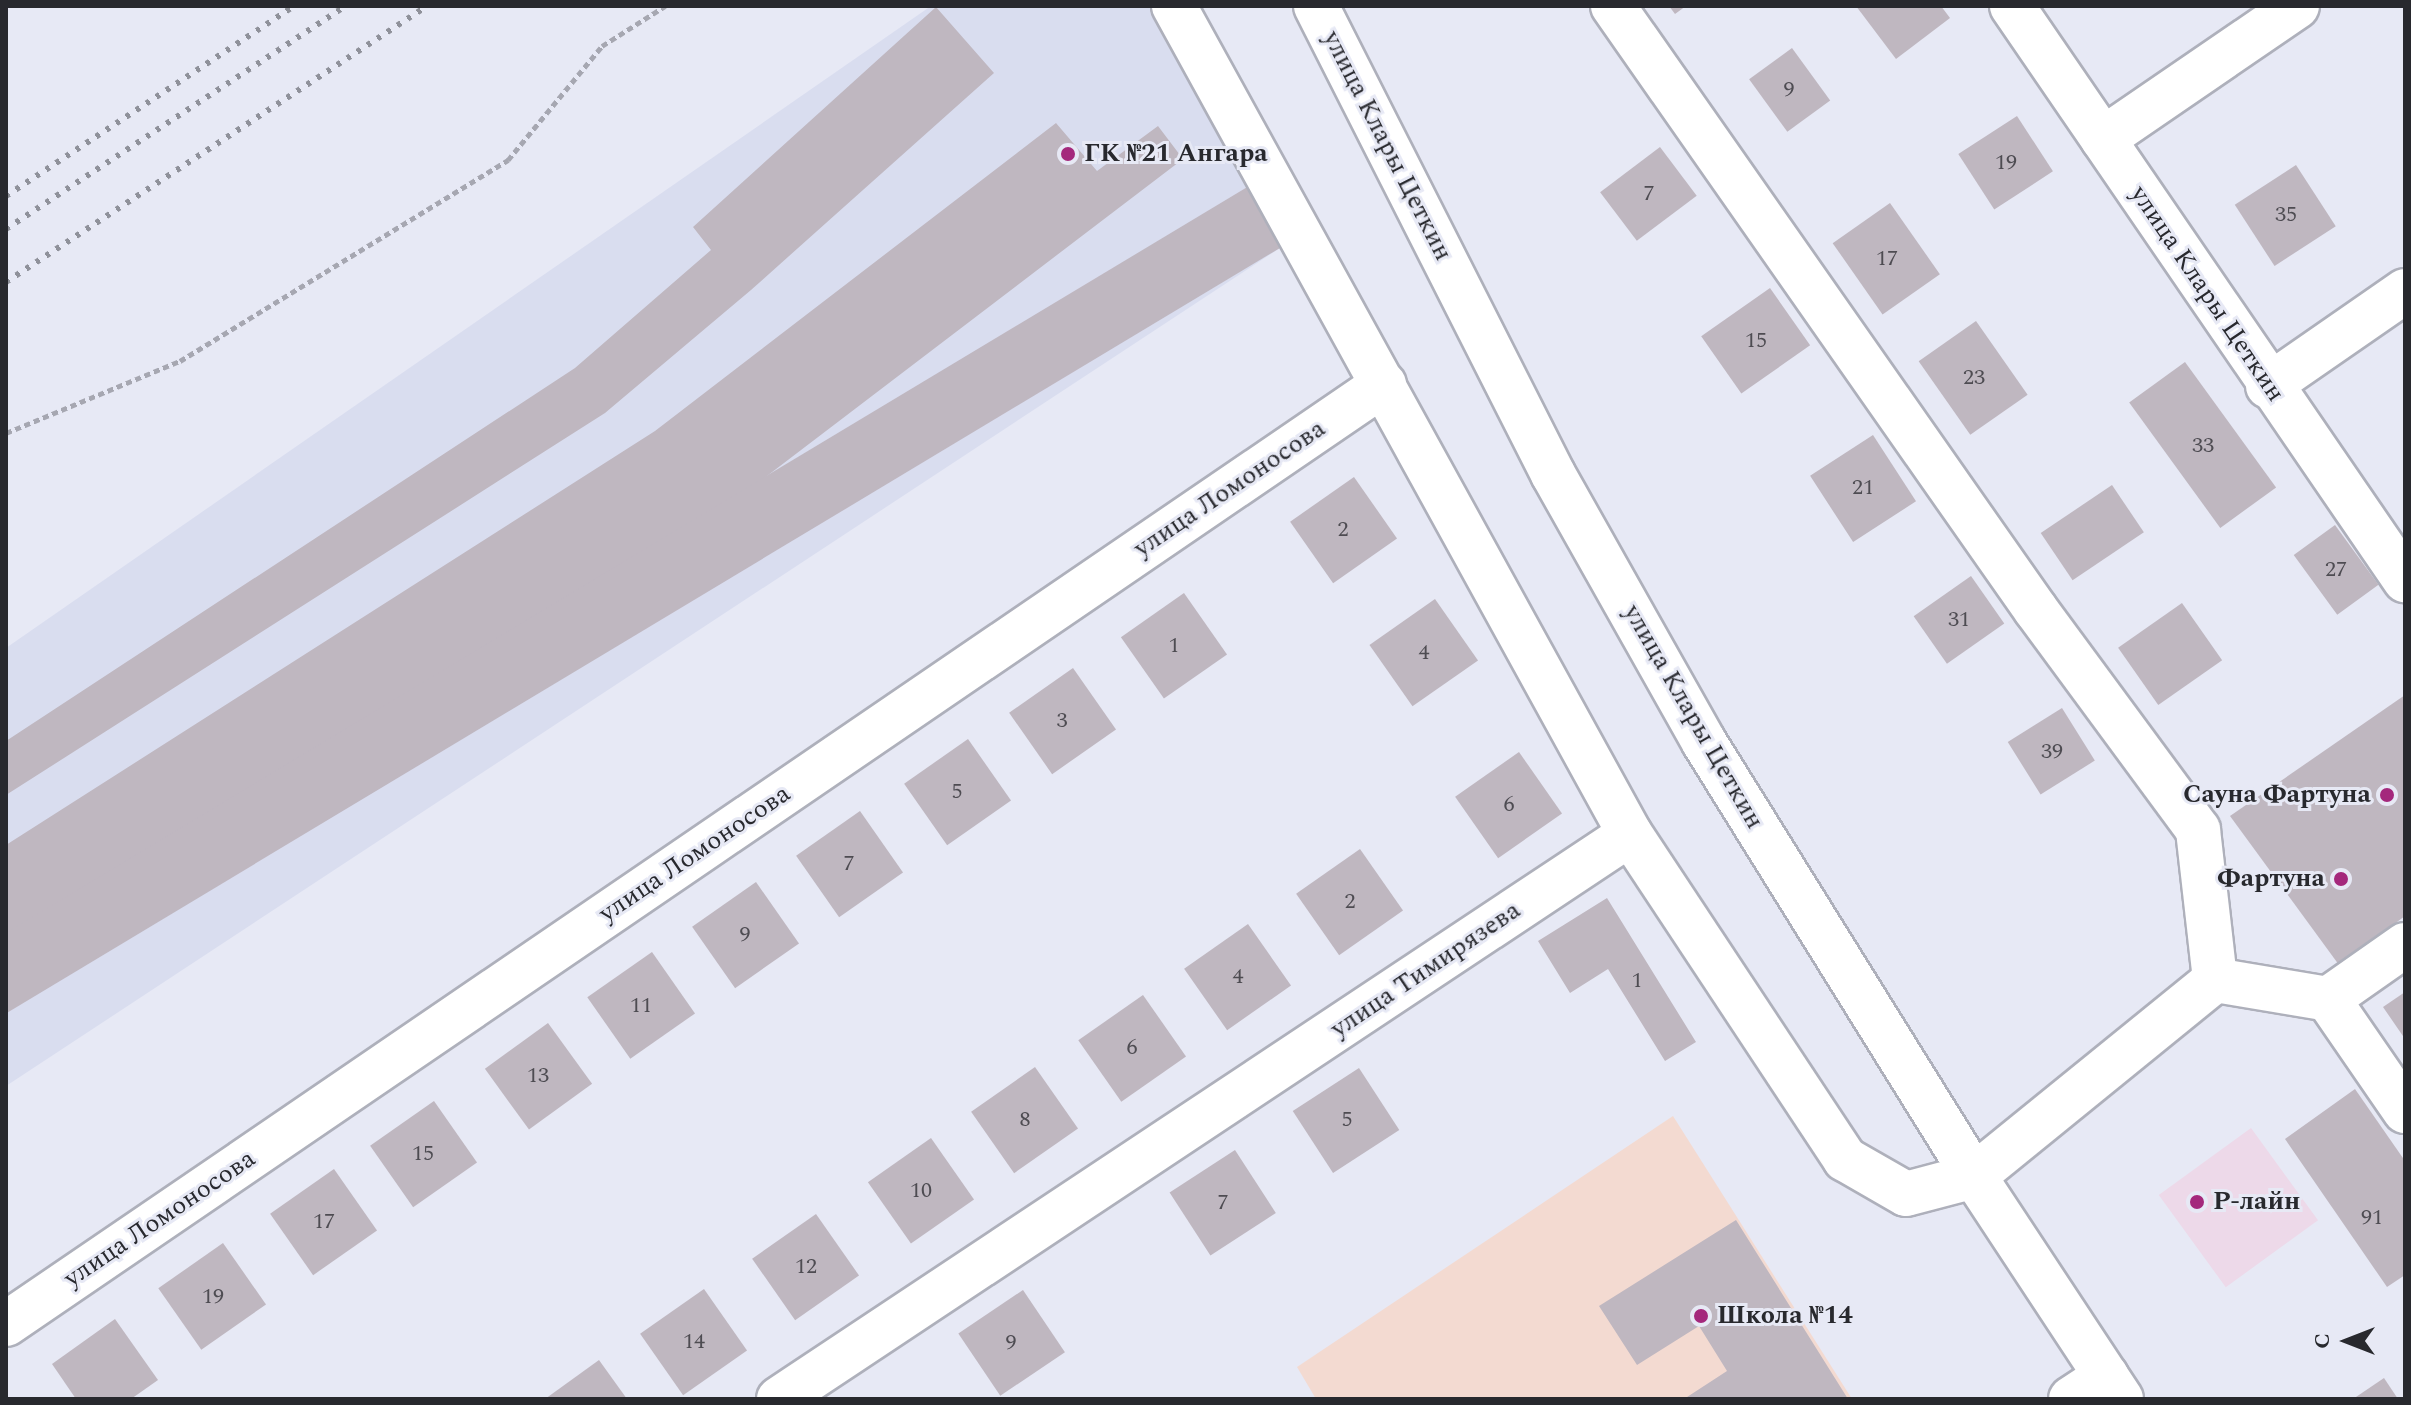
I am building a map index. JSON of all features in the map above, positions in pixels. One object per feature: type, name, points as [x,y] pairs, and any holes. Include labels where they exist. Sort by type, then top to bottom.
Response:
[{"type":"street","points":[[1174,6],[1630,834],[1845,1159],[1906,1194],[1974,1176],[2215,980],[2328,999],[2405,945]]},
{"type":"street","name":"улица Клары Цеткин","points":[[1316,6],[1560,487],[1704,742],[1974,1176],[2099,1391]]},
{"type":"street","points":[[1613,6],[2036,610],[2198,830],[2215,980]]},
{"type":"street","name":"улица Клары Цеткин","points":[[2012,6],[2268,386],[2405,580]]},
{"type":"street","points":[[2103,139],[2297,6]]},
{"type":"street","points":[[2268,386],[2405,291]]},
{"type":"street","name":"улица Ломоносова","points":[[6,1324],[1384,384]]},
{"type":"street","name":"улица Тимирязева","points":[[779,1399],[1630,834]]},
{"type":"street","points":[[2328,999],[2405,1111]]},
{"type":"path","points":[[6,433],[180,361],[508,160],[602,46],[665,6]]},
{"type":"shaded area","points":[[931,6],[1151,6],[1289,242],[6,1086],[6,648]]},
{"type":"shaded area","points":[[1673,1116],[1852,1399],[1316,1399],[1297,1367]]},
{"type":"shaded area","points":[[2251,1128],[2318,1220],[2226,1287],[2159,1195]]},
{"type":"building","points":[[1669,6],[1686,6],[1675,14]]},
{"type":"building","points":[[1856,6],[1941,6],[1950,18],[1896,59]]},
{"type":"building","points":[[936,7],[994,73],[751,290],[605,413],[6,795],[6,741],[575,368],[711,250],[693,227]]},
{"type":"building","points":[[1792,48],[1830,101],[1787,132],[1749,79]]},
{"type":"building","points":[[2017,116],[2053,171],[1994,209],[1958,154]]},
{"type":"building","points":[[1056,123],[1097,171],[1158,126],[1183,159],[709,520],[6,964],[6,845],[655,431]]},
{"type":"building","points":[[1660,147],[1697,196],[1637,241],[1600,192]]},
{"type":"building","points":[[2296,165],[2336,226],[2275,266],[2235,205]]},
{"type":"building","points":[[1254,183],[1290,242],[6,1013],[6,933]]},
{"type":"building","points":[[1890,203],[1940,274],[1883,314],[1833,243]]},
{"type":"building","points":[[1770,288],[1810,345],[1741,394],[1701,336]]},
{"type":"building","points":[[1976,321],[2028,395],[1970,435],[1919,361]]},
{"type":"building","points":[[2185,362],[2276,487],[2220,528],[2129,403]]},
{"type":"building","points":[[1873,435],[1916,501],[1853,542],[1810,476]]},
{"type":"building","points":[[1354,477],[1397,538],[1333,583],[1290,522]]},
{"type":"building","points":[[2112,485],[2144,532],[2073,580],[2041,533]]},
{"type":"building","points":[[2335,525],[2378,585],[2337,615],[2294,555]]},
{"type":"building","points":[[1971,576],[2004,624],[1947,664],[1914,616]]},
{"type":"building","points":[[1184,593],[1227,654],[1164,699],[1121,637]]},
{"type":"building","points":[[1435,599],[1478,660],[1412,706],[1369,645]]},
{"type":"building","points":[[2182,603],[2222,660],[2158,705],[2118,648]]},
{"type":"building","points":[[1073,668],[1116,729],[1052,774],[1009,713]]},
{"type":"building","name":"Фартуна","points":[[2405,695],[2405,916],[2339,965],[2230,816]]},
{"type":"building","points":[[2062,708],[2095,761],[2041,794],[2008,742]]},
{"type":"building","points":[[968,739],[1011,800],[947,845],[904,784]]},
{"type":"building","points":[[1519,752],[1562,813],[1498,858],[1455,797]]},
{"type":"building","points":[[860,811],[903,872],[839,917],[796,856]]},
{"type":"building","points":[[1360,849],[1403,910],[1339,955],[1296,894]]},
{"type":"building","points":[[756,882],[799,943],[735,988],[692,927]]},
{"type":"building","points":[[1607,898],[1696,1042],[1665,1061],[1608,969],[1570,993],[1538,941]]},
{"type":"building","points":[[1248,924],[1291,985],[1227,1030],[1184,969]]},
{"type":"building","points":[[652,952],[695,1013],[630,1059],[587,997]]},
{"type":"building","points":[[2405,992],[2405,1039],[2383,1007]]},
{"type":"building","points":[[1143,995],[1186,1056],[1121,1102],[1078,1040]]},
{"type":"building","points":[[548,1023],[592,1084],[529,1130],[485,1069]]},
{"type":"building","points":[[1035,1067],[1078,1128],[1014,1173],[971,1112]]},
{"type":"building","points":[[1359,1068],[1399,1130],[1333,1173],[1293,1111]]},
{"type":"building","points":[[2355,1089],[2405,1161],[2405,1275],[2387,1287],[2285,1139]]},
{"type":"building","points":[[434,1101],[477,1162],[413,1207],[370,1146]]},
{"type":"building","points":[[931,1138],[974,1199],[911,1244],[868,1182]]},
{"type":"building","points":[[1235,1150],[1276,1213],[1210,1255],[1170,1192]]},
{"type":"building","points":[[334,1169],[377,1230],[313,1275],[270,1214]]},
{"type":"building","points":[[816,1214],[859,1275],[795,1320],[752,1259]]},
{"type":"building","name":"Школа №14","points":[[1736,1220],[1848,1399],[1684,1399],[1727,1371],[1699,1326],[1637,1365],[1599,1306]]},
{"type":"building","points":[[223,1243],[266,1304],[201,1350],[158,1288]]},
{"type":"building","points":[[704,1289],[747,1350],[683,1395],[640,1334]]},
{"type":"building","points":[[1023,1290],[1065,1352],[1000,1396],[958,1334]]},
{"type":"building","points":[[115,1319],[158,1380],[131,1399],[76,1399],[52,1364]]},
{"type":"building","points":[[599,1360],[627,1399],[545,1399]]},
{"type":"building","points":[[2384,1378],[2398,1399],[2353,1399]]},
{"type":"railway","points":[[6,196],[294,6]]},
{"type":"railway","points":[[6,229],[346,6]]},
{"type":"railway","points":[[6,282],[427,6]]},
{"type":"place","name":"ГК №21 Ангара","points":[[1068,154]]},
{"type":"place","name":"Сауна Фартуна","points":[[2387,795]]},
{"type":"place","name":"Фартуна","points":[[2341,879]]},
{"type":"place","name":"Р-лайн","points":[[2197,1202]]},
{"type":"place","name":"Школа №14","points":[[1701,1316]]}]
